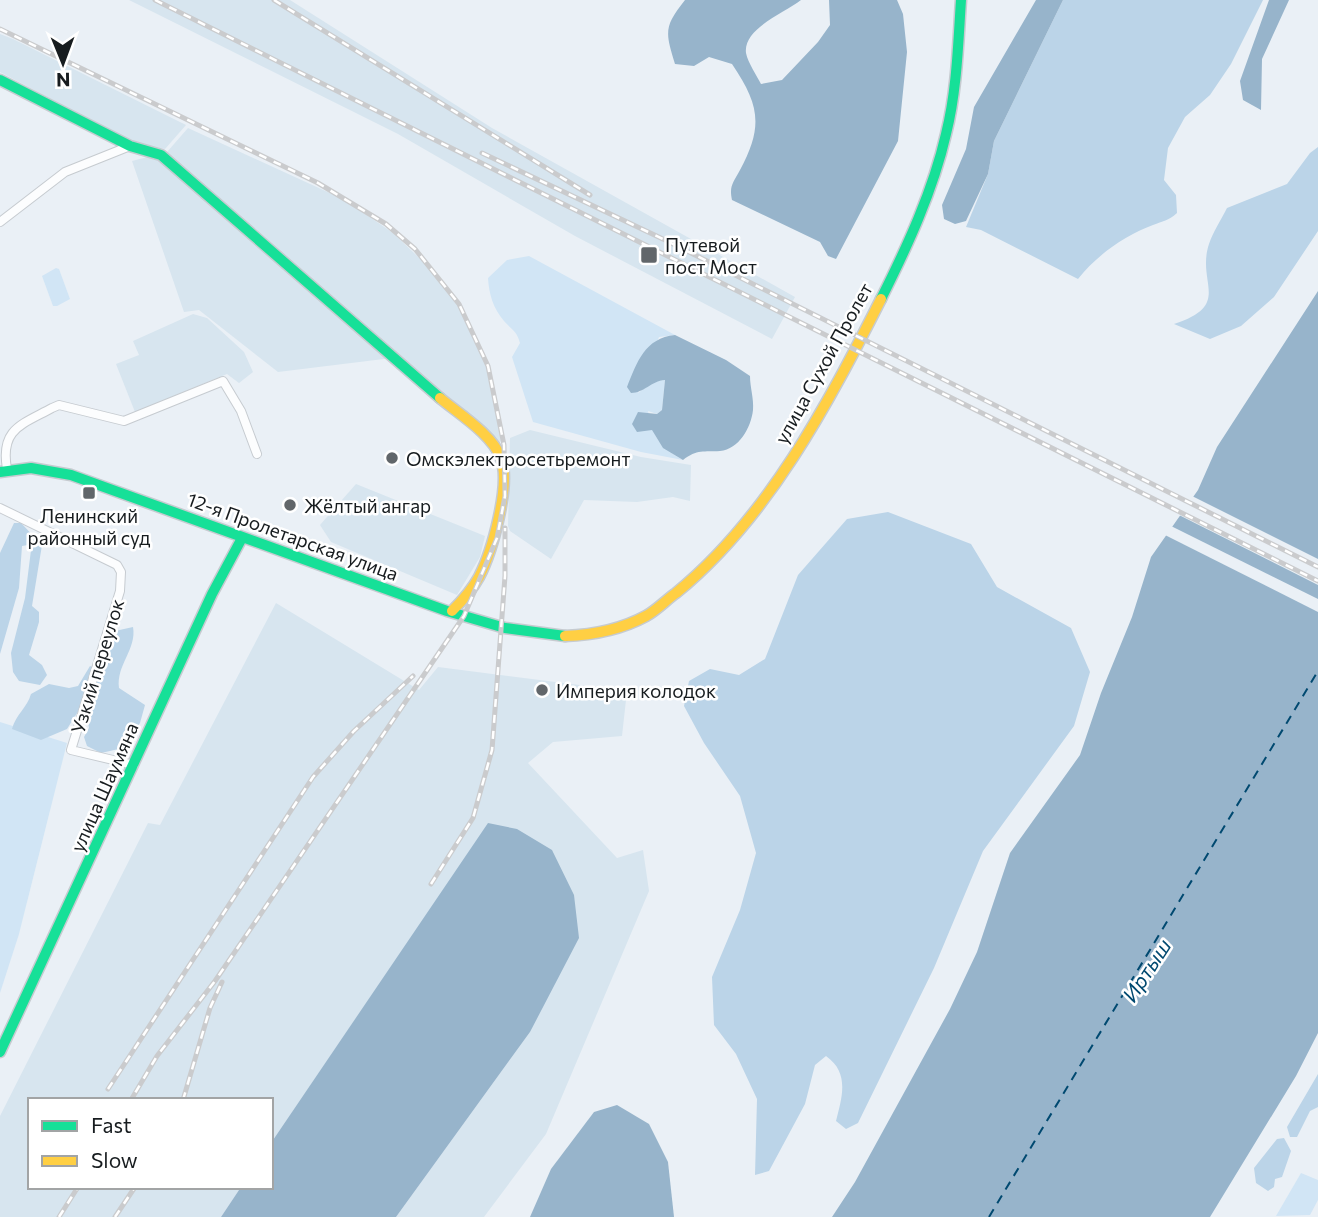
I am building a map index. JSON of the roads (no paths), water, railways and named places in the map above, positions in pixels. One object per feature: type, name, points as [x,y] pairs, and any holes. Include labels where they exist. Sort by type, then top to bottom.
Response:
[{"type":"main road","name":"улица Сухой Пролет","points":[[568,635],[594,635],[623,627],[652,613],[680,592],[740,529],[786,465],[830,395],[872,316],[916,218],[942,151],[950,113],[961,0]]},
{"type":"main road","points":[[0,80],[130,146],[161,155],[480,432],[500,453],[500,495],[486,559],[474,587],[452,611]]},
{"type":"main road","name":"12-я Пролетарская улица","points":[[4,470],[31,468],[71,475],[242,538],[500,627],[568,635]]},
{"type":"main road","name":"улица Шаумяна","points":[[0,1052],[206,606],[242,538]]},
{"type":"street","points":[[0,222],[65,172],[130,146]]},
{"type":"street","points":[[4,470],[3,450],[9,433],[52,408],[60,405],[124,421],[219,381],[225,382],[241,411],[257,454]]},
{"type":"street","name":"Узкий переулок","points":[[0,508],[101,556],[117,565],[121,572],[120,591],[71,750],[134,765]]},
{"type":"water","points":[[685,0],[801,0],[766,22],[751,36],[747,44],[747,57],[761,84],[782,80],[818,42],[830,25],[829,0],[897,0],[903,14],[907,52],[898,141],[836,259],[828,256],[820,242],[732,200],[732,185],[753,140],[753,104],[732,64],[709,57],[694,66],[675,64],[668,30]]},
{"type":"water","points":[[1036,0],[1063,0],[994,141],[988,174],[966,221],[955,224],[944,219],[942,205],[966,149],[974,107]]},
{"type":"water","points":[[1269,0],[1289,0],[1262,59],[1261,110],[1243,100],[1240,81]]},
{"type":"water","name":"Иртыш","points":[[1318,291],[1318,1033],[1296,1076],[1210,1217],[832,1217],[855,1182],[950,1009],[977,952],[1010,853],[1080,755],[1101,693],[1132,617],[1151,557],[1198,490],[1217,447]]},
{"type":"water","points":[[675,335],[726,360],[750,376],[753,406],[750,424],[738,442],[727,449],[697,453],[683,460],[663,448],[652,430],[637,432],[632,424],[638,412],[657,414],[662,410],[665,380],[631,393],[627,387],[635,369],[649,346]]},
{"type":"water","points":[[488,823],[517,829],[552,850],[574,895],[579,938],[530,1032],[396,1217],[221,1217],[240,1189],[273,1189],[273,1140]]},
{"type":"water","points":[[617,1105],[649,1124],[668,1162],[674,1217],[530,1217],[551,1169],[594,1112]]},
{"type":"railway","points":[[155,0],[1318,581]]},
{"type":"railway","points":[[274,0],[590,195]]},
{"type":"railway","points":[[0,29],[318,183],[386,224],[415,249],[459,304],[488,366],[504,445],[505,496],[497,538],[464,616],[215,981],[157,1056],[132,1098]]},
{"type":"railway","points":[[482,153],[665,240],[1318,567]]},
{"type":"railway","points":[[431,884],[473,818],[492,750],[505,576],[505,528]]},
{"type":"railway","points":[[108,1089],[313,777],[354,731],[413,676]]},
{"type":"railway","points":[[184,1098],[210,1008],[222,982]]},
{"type":"railway","points":[[59,1217],[77,1189]]},
{"type":"railway","points":[[115,1217],[134,1189]]},
{"type":"place","name":"Путевой пост Мост","points":[[649,255]]},
{"type":"place","name":"Омскэлектросетьремонт","points":[[392,458]]},
{"type":"place","name":"Ленинский районный суд","points":[[89,493]]},
{"type":"place","name":"Жёлтый ангар","points":[[290,505]]},
{"type":"place","name":"Империя колодок","points":[[542,690]]}]
